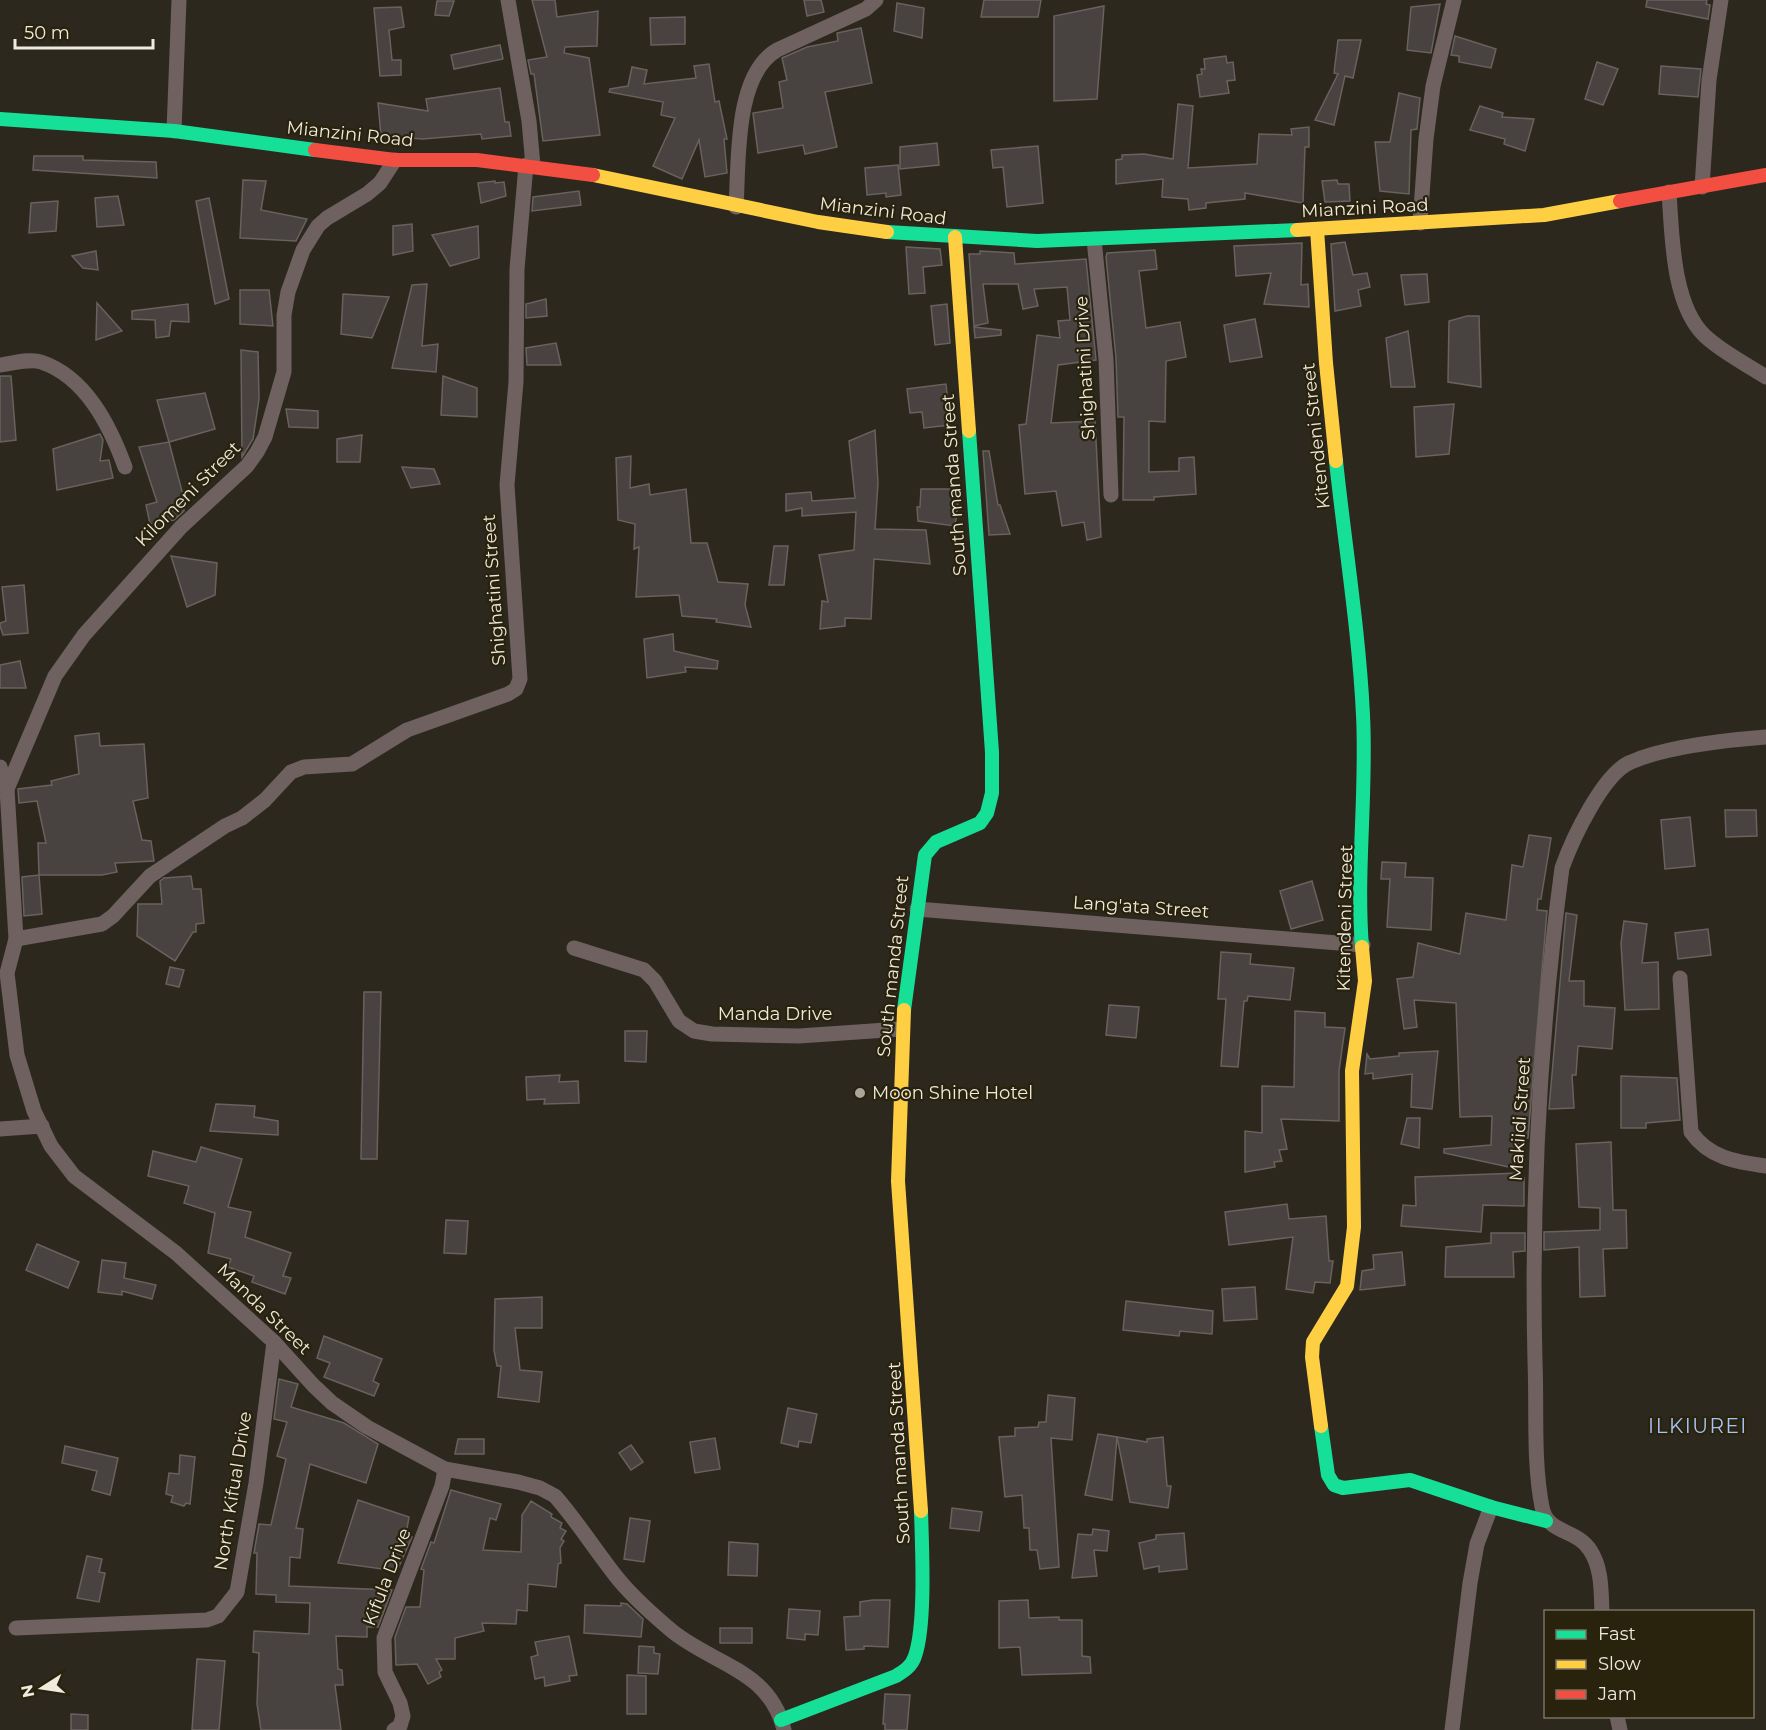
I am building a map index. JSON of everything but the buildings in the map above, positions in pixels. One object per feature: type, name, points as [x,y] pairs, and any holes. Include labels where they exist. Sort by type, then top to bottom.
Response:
[{"type":"street","points":[[174,131],[179,0]]},
{"type":"street","points":[[508,0],[526,101],[530,166]]},
{"type":"street","points":[[736,207],[744,110],[750,82],[756,69],[777,50],[866,9],[876,0]]},
{"type":"street","points":[[1420,223],[1426,139],[1433,86],[1454,0]]},
{"type":"street","points":[[1702,187],[1709,80],[1721,0]]},
{"type":"street","name":"Mianzini Road","points":[[0,119],[174,131],[395,160],[477,160],[530,166],[578,172],[736,207],[818,222],[912,235],[1037,241],[1317,229],[1544,214],[1766,175]]},
{"type":"street","name":"Kilomeni Street","points":[[7,789],[55,676],[84,635],[181,527],[247,466],[257,452],[265,437],[284,372],[284,315],[288,292],[303,250],[318,226],[380,183],[395,160]]},
{"type":"street","name":"Shighatini Street","points":[[16,939],[102,924],[114,916],[150,876],[225,826],[242,818],[265,801],[291,772],[304,767],[352,764],[407,730],[508,694],[516,689],[519,679],[507,484],[516,382],[517,269],[530,166]]},
{"type":"street","points":[[1669,192],[1673,248],[1681,290],[1691,316],[1704,336],[1766,377]]},
{"type":"street","name":"Kitendeni Street","points":[[1317,229],[1326,363],[1363,714],[1364,815],[1359,905],[1365,981],[1352,1071],[1354,1227],[1347,1286],[1313,1342],[1312,1357],[1328,1475],[1334,1485],[1343,1488],[1410,1480],[1491,1507],[1546,1521]]},
{"type":"street","name":"South manda Street","points":[[782,1725],[896,1676],[909,1667],[915,1656],[920,1616],[922,1538],[916,1388],[898,1181],[901,1029],[923,862],[929,848],[936,842],[980,823],[987,813],[992,793],[992,752],[955,237]]},
{"type":"street","name":"Shighatini Drive","points":[[1094,239],[1105,333],[1111,495]]},
{"type":"street","points":[[0,365],[40,361],[70,378],[103,416],[124,467]]},
{"type":"street","name":"Makiidi Street","points":[[1546,1521],[1542,1509],[1539,1474],[1533,1282],[1534,1184],[1562,868],[1569,848],[1607,783],[1630,762],[1688,747],[1766,737]]},
{"type":"street","name":"Manda Street","points":[[0,767],[7,789],[16,939],[3,972],[17,1055],[51,1146],[74,1176],[176,1252],[274,1342],[313,1385],[332,1402],[367,1426],[445,1468],[518,1482],[540,1488],[555,1496],[620,1581],[648,1610],[674,1632],[755,1681],[769,1693],[782,1725]]},
{"type":"street","name":"Lang'ata Street","points":[[917,909],[1363,945]]},
{"type":"street","name":"Manda Drive","points":[[574,948],[644,970],[655,981],[679,1021],[694,1031],[712,1034],[799,1036],[901,1029]]},
{"type":"street","points":[[1680,978],[1691,1132],[1701,1146],[1718,1157],[1766,1166]]},
{"type":"street","points":[[0,1130],[42,1126]]},
{"type":"street","name":"North Kifual Drive","points":[[16,1628],[207,1620],[219,1616],[237,1592],[247,1544],[274,1342]]},
{"type":"street","name":"Kifula Drive","points":[[394,1730],[400,1726],[403,1716],[400,1703],[385,1672],[383,1645],[442,1486],[445,1468]]},
{"type":"street","points":[[1452,1730],[1470,1583],[1477,1544],[1491,1507]]},
{"type":"street","points":[[1546,1521],[1553,1527],[1573,1534],[1590,1549],[1597,1564],[1602,1610]]},
{"type":"traffic: fast","points":[[0,119],[174,131],[315,150]]},
{"type":"traffic: fast","points":[[887,232],[1037,241],[1297,230]]},
{"type":"traffic: fast","points":[[904,1010],[925,855],[936,842],[980,823],[987,813],[992,793],[992,752],[969,431]]},
{"type":"traffic: fast","points":[[1336,461],[1355,620],[1363,715],[1364,773],[1360,889],[1362,947]]},
{"type":"traffic: fast","points":[[1321,1426],[1328,1475],[1334,1485],[1343,1488],[1410,1480],[1491,1507],[1546,1521]]},
{"type":"traffic: fast","points":[[781,1720],[896,1676],[912,1663],[921,1625],[921,1511]]},
{"type":"traffic: slow","points":[[593,175],[818,222],[887,232]]},
{"type":"traffic: slow","points":[[1297,230],[1544,215],[1620,201]]},
{"type":"traffic: slow","points":[[1317,229],[1326,363],[1336,461]]},
{"type":"traffic: slow","points":[[955,237],[969,431]]},
{"type":"traffic: slow","points":[[1321,1426],[1312,1357],[1313,1342],[1347,1286],[1354,1227],[1352,1071],[1365,981],[1362,947]]},
{"type":"traffic: slow","points":[[904,1010],[898,1181],[921,1511]]},
{"type":"traffic: jam","points":[[315,150],[395,160],[477,160],[593,175]]},
{"type":"traffic: jam","points":[[1620,201],[1766,175]]},
{"type":"place","name":"Moon Shine Hotel","points":[[860,1093]]},
{"type":"district","name":"ILKIUREI","points":[[1698,1426]]}]
